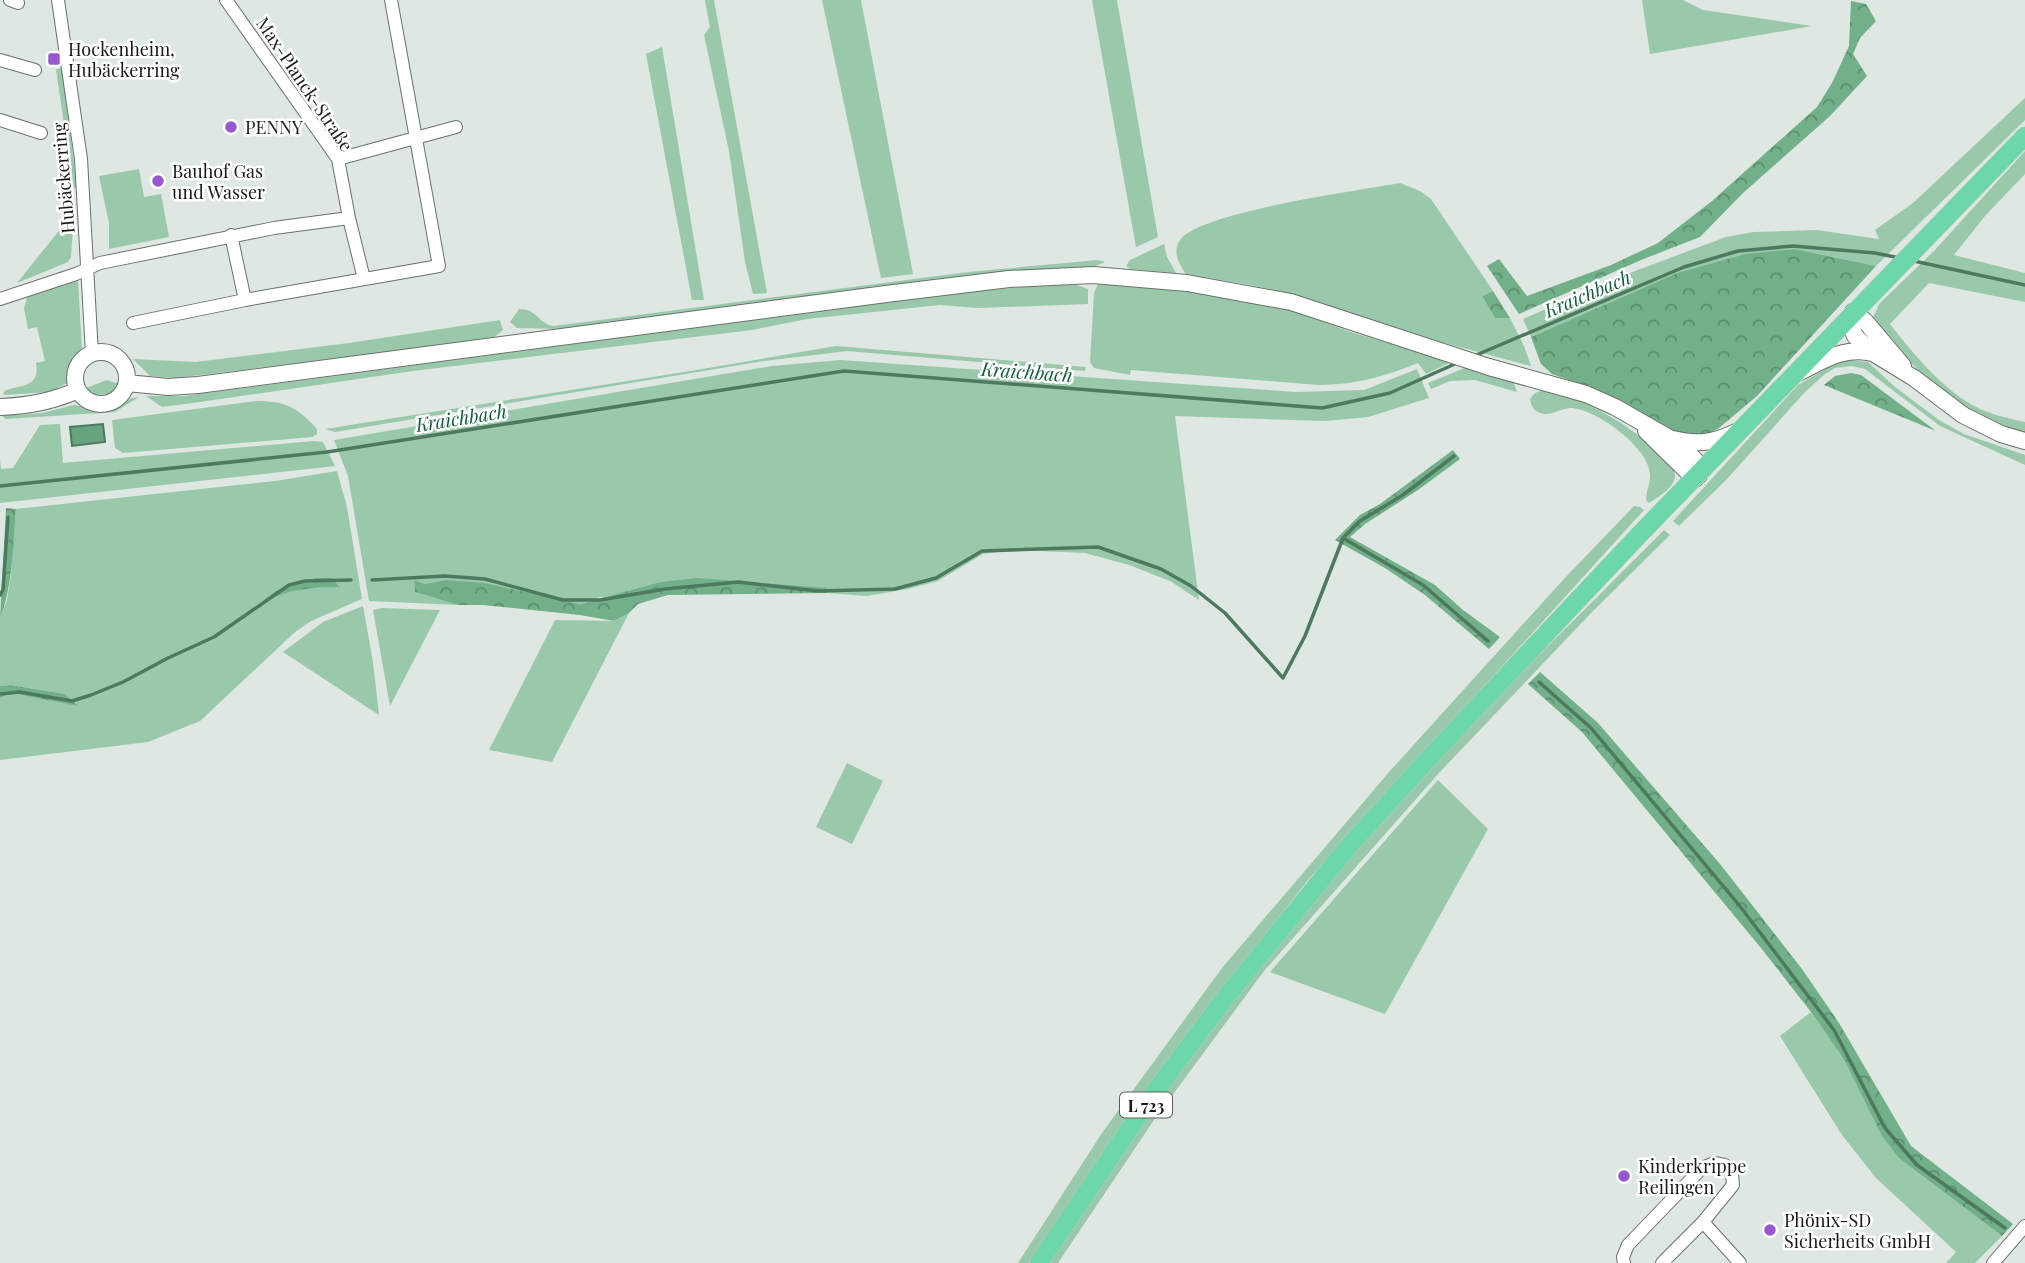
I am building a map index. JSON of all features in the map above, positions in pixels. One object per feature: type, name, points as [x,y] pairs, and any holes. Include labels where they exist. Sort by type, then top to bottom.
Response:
[{"type":"main road","name":"L 723","points":[[1039,1263],[1070,1214],[1225,998],[1341,856],[1430,756],[1630,545],[2025,136]]},
{"type":"main road","points":[[127,383],[168,387],[198,385],[1009,279],[1093,275],[1187,283],[1291,302],[1489,366],[1586,394],[1671,438],[1692,456],[1698,467],[1697,477]]},
{"type":"main road","points":[[1853,312],[1852,329],[1855,336],[1873,353],[1914,379],[1945,404],[2001,434],[2025,441]]},
{"type":"main road","points":[[1853,312],[1865,321],[1914,379]]},
{"type":"main road","points":[[1794,375],[1841,352],[1862,350],[1873,353]]},
{"type":"main road","points":[[106,353],[118,359],[126,370],[127,383],[117,399],[105,404],[87,400],[78,390],[77,369],[83,360],[92,354],[106,353]]},
{"type":"main road","points":[[0,407],[45,403],[78,390]]},
{"type":"main road","points":[[1629,415],[1697,477]]},
{"type":"main road","points":[[1671,438],[1689,442],[1710,442],[1741,430]]},
{"type":"street","name":"Hubäckerring","points":[[58,0],[81,159],[92,354]]},
{"type":"street","name":"Max-Planck-Straße","points":[[226,0],[338,159],[364,279]]},
{"type":"street","points":[[133,323],[244,300],[439,266],[391,0]]},
{"type":"street","points":[[0,60],[36,70]]},
{"type":"street","points":[[0,120],[41,134]]},
{"type":"street","points":[[338,159],[456,127]]},
{"type":"street","points":[[0,299],[100,263],[231,235],[349,218]]},
{"type":"street","points":[[231,235],[244,300]]},
{"type":"street","points":[[1625,1263],[1623,1257],[1628,1245],[1702,1167],[1714,1163],[1725,1166],[1732,1174],[1733,1185],[1703,1222],[1662,1263]]},
{"type":"street","points":[[1703,1222],[1740,1263]]},
{"type":"street","points":[[1993,1263],[2025,1226]]},
{"type":"shaded area","points":[[705,0],[714,0],[767,293],[753,294],[745,262],[729,151],[704,35],[710,27]]},
{"type":"shaded area","points":[[822,0],[861,0],[913,274],[881,278]]},
{"type":"shaded area","points":[[1092,0],[1117,0],[1158,237],[1136,247]]},
{"type":"shaded area","points":[[1642,0],[1683,0],[1703,10],[1812,26],[1650,54]]},
{"type":"shaded area","points":[[662,47],[704,300],[692,300],[646,54]]},
{"type":"shaded area","points":[[62,68],[77,188],[73,187],[56,69]]},
{"type":"shaded area","points":[[2025,98],[2025,120],[1876,266],[1795,249],[1677,273],[1531,337],[1523,319],[1635,271],[1726,237],[1754,232],[1817,230],[1879,239],[1875,230],[1913,203]]},
{"type":"shaded area","points":[[2025,151],[2025,174],[1985,216],[1954,255],[2025,273],[2025,302],[1929,283],[1890,324],[1947,387],[1974,406],[2025,422],[2025,433],[1981,416],[1943,391],[1893,344],[1877,327],[1873,318],[1879,304],[1934,251]]},
{"type":"shaded area","points":[[139,169],[144,197],[161,194],[169,237],[109,249],[109,223],[99,176]]},
{"type":"shaded area","points":[[1400,183],[1431,199],[1493,291],[1482,296],[1495,318],[1510,318],[1531,366],[1426,338],[1286,293],[1186,274],[1177,258],[1180,240],[1193,230],[1217,220],[1283,204]]},
{"type":"shaded area","points":[[74,212],[71,257],[68,262],[17,283]]},
{"type":"shaded area","points":[[1164,244],[1167,257],[1176,273],[1130,269],[1126,266],[1130,260]]},
{"type":"shaded area","points":[[1098,260],[1105,262],[1091,268],[1029,270],[972,276],[563,329],[517,328],[510,322],[519,309],[530,311],[554,326],[968,272]]},
{"type":"shaded area","points":[[78,281],[82,349],[69,364],[67,383],[50,392],[5,395],[3,393],[6,390],[33,380],[37,371],[36,363],[45,361],[37,327],[28,329],[24,308],[28,295]]},
{"type":"shaded area","points":[[1074,284],[1088,289],[1088,304],[979,308],[940,305],[807,319],[752,330],[413,371],[162,407],[146,396],[184,396],[977,290]]},
{"type":"shaded area","points":[[1098,284],[1203,293],[1291,310],[1351,332],[1451,362],[1426,374],[1418,363],[1370,379],[1319,385],[1131,370],[1130,375],[1094,368],[1090,362],[1094,293]]},
{"type":"shaded area","points":[[500,320],[503,330],[492,339],[176,378],[150,376],[133,359],[196,362],[349,343]]},
{"type":"shaded area","points":[[836,346],[1086,367],[1085,371],[847,351],[764,361],[335,432],[325,429],[697,370]]},
{"type":"shaded area","points":[[841,360],[1296,392],[1364,390],[1417,369],[1429,398],[1368,417],[1326,421],[1175,416],[1199,600],[1170,581],[1129,565],[1085,553],[1016,550],[983,554],[938,581],[867,596],[827,593],[827,588],[600,597],[580,604],[445,580],[425,584],[414,580],[415,592],[458,605],[369,601],[348,476],[334,440],[772,366]]},
{"type":"shaded area","points":[[1850,360],[1868,362],[1895,387],[1939,420],[1964,434],[2025,455],[2025,465],[1940,426],[1865,369],[1851,366],[1835,368],[1805,392],[1727,479],[1679,526],[1673,521],[1798,385],[1834,364]]},
{"type":"shaded area","points":[[1467,367],[1513,381],[1517,392],[1475,380],[1450,381],[1431,389],[1428,383]]},
{"type":"shaded area","points":[[107,380],[119,384],[110,394],[96,395],[86,388]]},
{"type":"shaded area","points":[[1546,389],[1593,407],[1622,423],[1648,443],[1673,468],[1675,477],[1672,485],[1649,503],[1646,500],[1650,473],[1640,452],[1619,431],[1593,414],[1570,408],[1550,414],[1536,411],[1530,399],[1535,393]]},
{"type":"shaded area","points":[[139,397],[115,412],[6,419],[2,416],[42,413],[74,405],[105,411],[127,399]]},
{"type":"shaded area","points":[[256,401],[275,402],[297,410],[317,429],[317,434],[312,437],[123,453],[115,448],[112,420]]},
{"type":"shaded area","points":[[60,424],[63,463],[314,441],[323,442],[335,466],[0,503],[0,460],[1,469],[13,468],[40,425]]},
{"type":"shaded area","points":[[103,424],[105,442],[72,446],[70,427]]},
{"type":"shaded area","points":[[337,471],[347,507],[362,599],[311,621],[295,632],[200,721],[148,742],[0,760],[0,698],[12,693],[76,705],[65,694],[11,685],[0,686],[0,619],[7,600],[11,575],[16,509],[275,481]],"holes":[[[315,578],[340,586],[301,589],[278,594],[261,603],[290,583]]]},
{"type":"shaded area","points":[[1634,506],[1644,510],[1308,880],[1171,1055],[1029,1263],[1018,1263],[1102,1133],[1222,968],[1390,771],[1563,580]]},
{"type":"shaded area","points":[[1664,530],[1670,535],[1593,611],[1439,773],[1264,971],[1154,1120],[1058,1263],[1046,1263],[1132,1135],[1208,1030],[1356,851],[1458,736]]},
{"type":"shaded area","points":[[363,606],[379,715],[283,652],[323,622]]},
{"type":"shaded area","points":[[373,610],[440,610],[390,706]]},
{"type":"shaded area","points":[[629,613],[552,762],[489,750],[555,620],[614,621]]},
{"type":"shaded area","points":[[847,763],[883,781],[852,844],[816,827]]},
{"type":"shaded area","points":[[1438,780],[1488,829],[1385,1014],[1270,972]]},
{"type":"shaded area","points":[[1811,1012],[1845,1061],[1900,1159],[2002,1236],[1975,1263],[1946,1263],[1956,1252],[1876,1178],[1842,1135],[1780,1036]]},
{"type":"green space","points":[[1851,1],[1866,4],[1876,21],[1860,38],[1853,54],[1867,76],[1830,116],[1743,193],[1700,237],[1519,314],[1487,266],[1499,259],[1527,296],[1611,265],[1658,243],[1712,201],[1817,107],[1832,83],[1849,46]]},
{"type":"green space","points":[[1795,249],[1876,266],[1757,396],[1704,437],[1683,436],[1603,392],[1552,374],[1541,364],[1531,337],[1677,273],[1746,254]]},
{"type":"green space","points":[[1493,291],[1510,318],[1495,318],[1482,296]]},
{"type":"green space","points":[[1851,373],[1861,375],[1936,431],[1824,385],[1835,376]]},
{"type":"green space","points":[[1453,450],[1460,459],[1350,537],[1435,585],[1500,637],[1489,649],[1425,595],[1385,568],[1335,540],[1360,515],[1380,504]]},
{"type":"green space","points":[[6,508],[16,509],[10,579],[0,619]]},
{"type":"green space","points":[[315,578],[331,578],[340,587],[298,590],[259,605],[271,594],[285,587]]},
{"type":"green space","points":[[697,578],[827,588],[827,593],[668,595],[638,604],[629,613],[614,621],[483,605],[458,605],[415,592],[414,580],[425,584],[445,580],[484,583],[580,604],[661,582]]},
{"type":"green space","points":[[1540,672],[1598,723],[1720,864],[1802,969],[1839,1023],[1911,1146],[2013,1224],[2002,1236],[1900,1159],[1882,1136],[1845,1061],[1761,948],[1582,732],[1528,684]]},
{"type":"green space","points":[[11,685],[65,694],[78,706],[12,693],[0,698],[0,686]]},
{"type":"waterway","name":"Kraichbach","points":[[1474,356],[1684,267],[1738,251],[1793,246],[1875,253],[1900,258]]},
{"type":"waterway","name":"Kraichbach","points":[[1914,261],[2025,285]]},
{"type":"waterway","name":"Kraichbach","points":[[0,486],[327,452],[844,371],[1322,408],[1390,393],[1457,363]]},
{"type":"waterway","points":[[1454,456],[1403,495],[1360,521],[1343,538],[1423,585],[1488,641]]},
{"type":"waterway","points":[[0,595],[3,590],[8,517]]},
{"type":"waterway","points":[[372,580],[445,576],[485,579],[563,600],[600,600],[665,589],[738,582],[818,591],[895,589],[936,578],[982,551],[1098,547],[1161,569],[1191,586],[1225,613],[1283,678],[1305,636],[1343,538]]},
{"type":"waterway","points":[[0,694],[20,692],[72,701],[91,695],[214,637],[289,585],[305,581],[351,580]]},
{"type":"waterway","points":[[1539,682],[1591,728],[1739,905],[1834,1030],[1885,1128],[1917,1165],[2005,1228]]},
{"type":"place","name":"Hockenheim, Hubäckerring","points":[[54,59]]},
{"type":"place","name":"PENNY","points":[[231,127]]},
{"type":"place","name":"Bauhof Gas und Wasser","points":[[158,181]]},
{"type":"place","name":"Kinderkrippe Reilingen","points":[[1624,1176]]},
{"type":"place","name":"Phönix-SD Sicherheits GmbH","points":[[1770,1230]]}]
